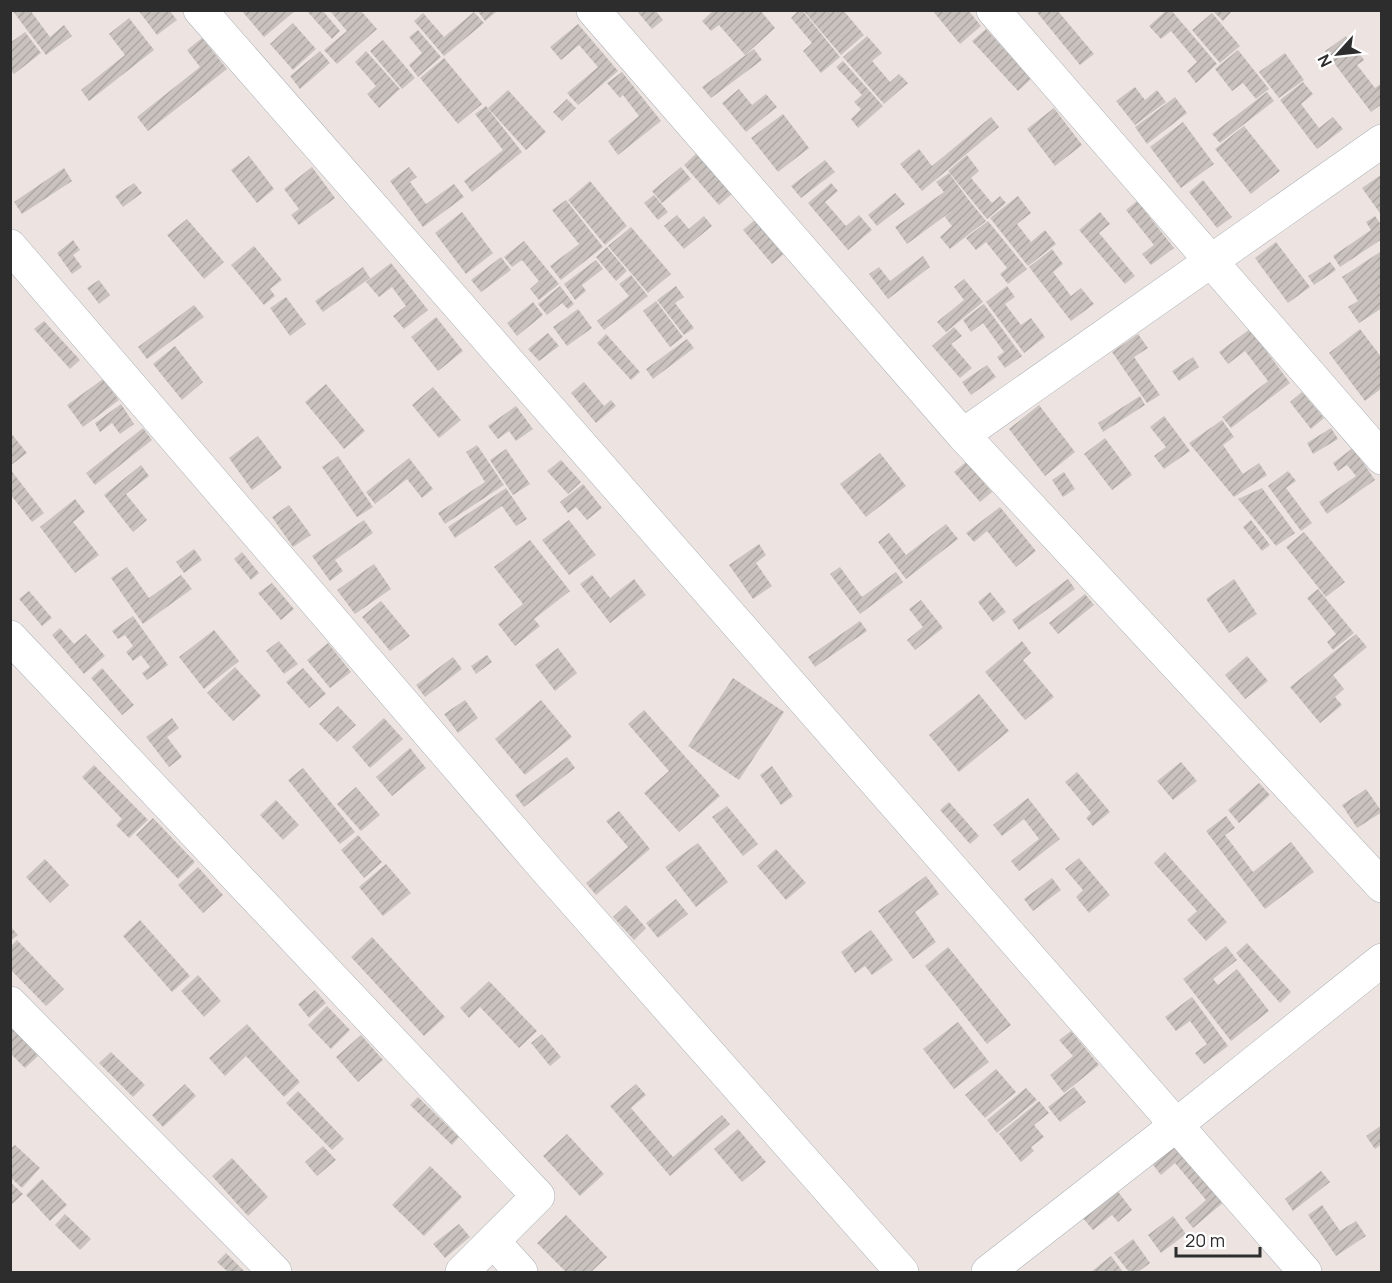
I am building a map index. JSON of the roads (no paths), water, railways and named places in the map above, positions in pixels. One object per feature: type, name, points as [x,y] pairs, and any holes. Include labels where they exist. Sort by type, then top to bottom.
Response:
[{"type":"street","points":[[200,10],[1305,1272]]},
{"type":"street","points":[[592,10],[963,435],[1382,886]]},
{"type":"street","points":[[993,10],[1382,458]]},
{"type":"street","points":[[963,435],[1382,141]]},
{"type":"street","points":[[10,246],[553,877],[902,1272]]},
{"type":"street","points":[[10,638],[538,1196],[462,1272]]},
{"type":"street","points":[[988,1272],[1382,960]]},
{"type":"street","points":[[10,1003],[275,1272]]},
{"type":"street","points":[[493,1241],[521,1272]]}]
